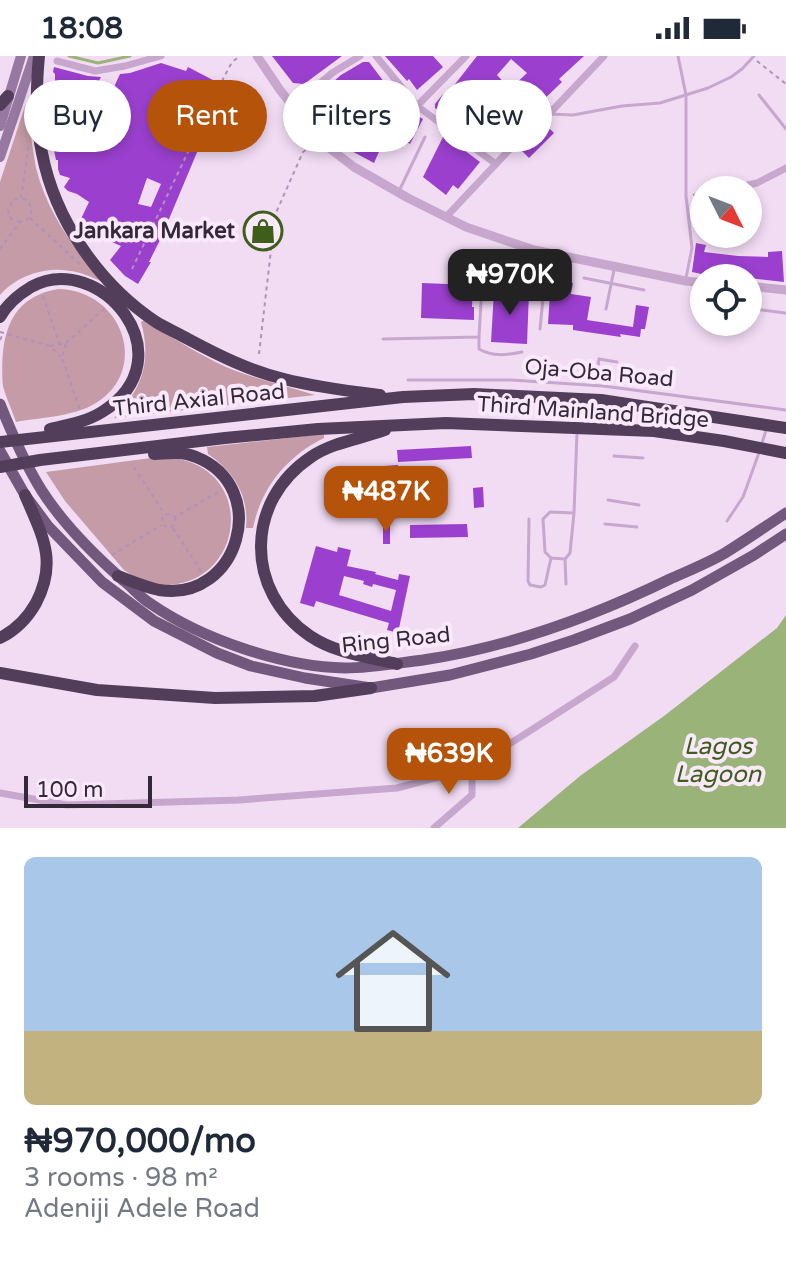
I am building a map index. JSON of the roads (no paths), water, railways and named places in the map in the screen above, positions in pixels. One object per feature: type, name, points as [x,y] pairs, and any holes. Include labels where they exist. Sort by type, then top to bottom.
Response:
[{"type":"highway","points":[[37,56],[38,125],[47,174],[57,201],[77,238],[101,272],[120,292],[158,323],[213,353],[257,371],[336,389],[401,397]]},
{"type":"highway","points":[[0,317],[19,294],[37,284],[72,281],[104,293],[116,304],[130,323],[139,354],[135,377],[128,390],[100,414],[81,422],[0,442]]},
{"type":"highway","name":"Third Mainland Bridge","points":[[401,397],[474,394],[601,400],[786,428]]},
{"type":"highway","name":"Third Axial Road","points":[[0,442],[401,397]]},
{"type":"highway","name":"Third Mainland Bridge","points":[[396,426],[446,423],[654,431],[786,453]]},
{"type":"highway","points":[[396,426],[337,444],[314,454],[297,467],[272,499],[261,531],[261,549],[263,568],[275,599],[304,632],[335,648],[397,664]]},
{"type":"highway","name":"Third Axial Road","points":[[0,468],[40,460],[256,435],[396,426]]},
{"type":"highway","points":[[40,460],[173,453],[195,456],[212,465],[237,499],[240,514],[237,539],[229,559],[203,584],[170,591],[140,585],[118,576]]},
{"type":"highway","points":[[0,638],[21,624],[45,584],[48,556],[25,495]]},
{"type":"highway","points":[[0,673],[97,690],[215,698],[315,696],[371,688]]},
{"type":"main road","points":[[0,125],[4,100],[21,56]]},
{"type":"main road","points":[[0,157],[22,88],[37,56]]},
{"type":"main road","name":"Ring Road","points":[[0,404],[19,450],[42,491],[83,542],[118,576],[217,653],[251,666],[305,678],[371,688],[450,675],[531,654],[630,619],[692,590],[786,534]]},
{"type":"main road","name":"Ring Road","points":[[0,451],[25,495],[48,526],[102,582],[154,621],[288,661],[345,668],[453,655],[590,616],[723,554],[786,513]]},
{"type":"street","points":[[57,61],[95,71],[161,56]]},
{"type":"street","points":[[257,56],[283,93]]},
{"type":"street","points":[[324,80],[360,56]]},
{"type":"street","points":[[376,56],[396,80]]},
{"type":"street","points":[[420,103],[466,56]]},
{"type":"street","points":[[552,111],[600,58]]},
{"type":"street","points":[[420,108],[496,164]]},
{"type":"street","points":[[334,152],[398,193],[493,238],[547,253],[690,281]]},
{"type":"street","points":[[446,217],[507,152]]},
{"type":"street","points":[[762,180],[786,168]]},
{"type":"street","points":[[762,287],[786,290]]},
{"type":"street","points":[[0,793],[67,805],[239,800],[397,788],[472,768],[614,677],[635,646]]},
{"type":"street","points":[[434,828],[472,795],[472,768]]},
{"type":"lane","points":[[678,56],[686,95],[686,196],[692,248],[686,281]]},
{"type":"lane","points":[[552,114],[573,115],[660,103],[731,77],[754,57]]},
{"type":"lane","points":[[759,95],[786,129]]},
{"type":"lane","points":[[398,193],[425,137]]},
{"type":"lane","points":[[540,329],[547,253]]},
{"type":"lane","points":[[606,309],[615,266]]},
{"type":"lane","points":[[584,278],[644,290]]},
{"type":"lane","points":[[481,302],[479,349],[489,354],[522,352]]},
{"type":"lane","points":[[762,310],[785,313]]},
{"type":"lane","points":[[383,339],[479,337]]},
{"type":"lane","points":[[595,385],[599,359],[617,362]]},
{"type":"lane","name":"Oja-Oba Road","points":[[408,380],[511,380],[595,385],[786,410]]},
{"type":"lane","points":[[566,584],[565,559],[570,553],[574,513],[578,399]]},
{"type":"lane","points":[[727,521],[743,497],[769,423]]},
{"type":"lane","points":[[614,456],[643,458]]},
{"type":"lane","points":[[608,500],[639,505]]},
{"type":"lane","points":[[565,559],[551,558],[545,552],[543,519],[550,512],[574,513]]},
{"type":"lane","points":[[529,519],[530,585],[545,585],[551,558]]},
{"type":"lane","points":[[605,524],[637,527]]},
{"type":"water","name":"Lagos Lagoon","points":[[786,615],[786,828],[518,828],[580,776],[664,716],[777,628]]},
{"type":"waterway","points":[[69,56],[98,63],[130,56]]},
{"type":"place","name":"Jankara Market","points":[[263,231]]}]
